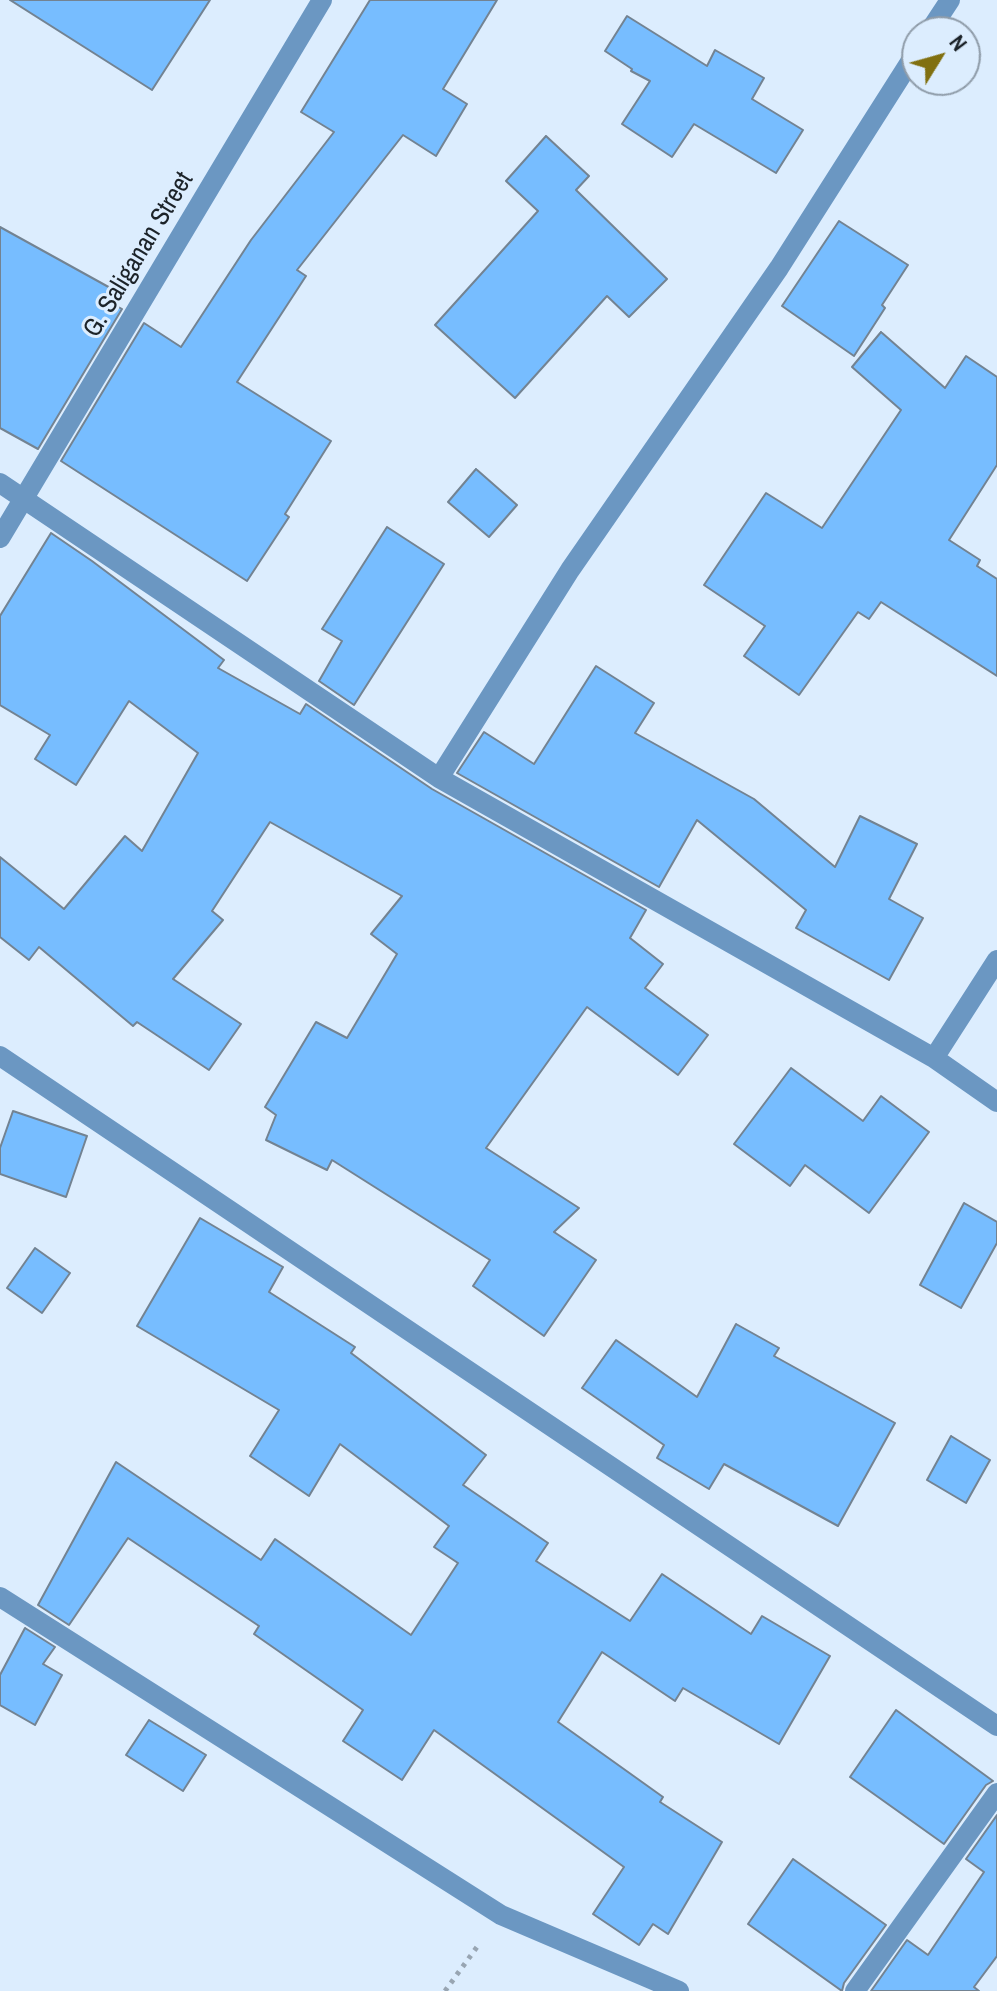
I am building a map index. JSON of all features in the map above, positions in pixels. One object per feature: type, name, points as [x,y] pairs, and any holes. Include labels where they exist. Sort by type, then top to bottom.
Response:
[{"type":"street","name":"G. Saliganan Street","points":[[0,538],[322,0]]},
{"type":"street","points":[[439,778],[570,570],[779,268],[901,76]]},
{"type":"street","points":[[0,483],[439,778],[934,1058],[997,1102]]},
{"type":"street","points":[[934,1058],[997,960]]},
{"type":"street","points":[[0,1056],[997,1726]]},
{"type":"street","points":[[0,1597],[501,1915],[679,1991]]},
{"type":"street","points":[[855,1991],[997,1793]]},
{"type":"path","points":[[445,1991],[501,1915]]},
{"type":"building","points":[[10,0],[210,0],[152,90]]},
{"type":"building","points":[[370,0],[497,0],[443,89],[467,104],[436,156],[403,135],[297,270],[306,276],[237,382],[331,441],[285,514],[289,517],[247,581],[61,461],[144,323],[181,347],[251,240],[334,132],[301,112]]},
{"type":"building","points":[[627,16],[707,66],[715,50],[764,78],[752,99],[803,130],[776,173],[694,124],[672,157],[622,124],[650,81],[605,51]]},
{"type":"building","points":[[546,136],[589,176],[576,190],[667,279],[629,317],[607,296],[515,398],[435,325],[538,211],[506,181]]},
{"type":"building","points":[[839,221],[908,265],[854,356],[782,306]]},
{"type":"building","points":[[0,227],[114,290],[108,301],[122,309],[38,449],[0,428]]},
{"type":"building","points":[[881,332],[945,388],[966,356],[997,377],[997,465],[949,540],[980,560],[977,566],[997,579],[997,676],[881,602],[869,619],[858,612],[799,695],[744,656],[765,626],[704,585],[766,493],[822,528],[901,410],[852,367]]},
{"type":"building","points":[[476,469],[517,505],[489,537],[448,502]]},
{"type":"building","points":[[387,527],[444,564],[354,705],[319,681],[342,641],[322,629]]},
{"type":"building","points":[[51,533],[224,660],[218,668],[300,714],[306,704],[432,789],[646,910],[630,938],[663,964],[645,988],[708,1035],[678,1075],[587,1007],[486,1148],[579,1208],[554,1232],[596,1260],[544,1336],[473,1286],[490,1260],[332,1160],[327,1170],[266,1140],[276,1115],[265,1107],[316,1022],[347,1038],[397,954],[371,934],[402,896],[270,822],[212,911],[223,920],[173,979],[241,1024],[209,1070],[137,1022],[133,1026],[39,947],[29,960],[0,937],[0,857],[64,909],[125,836],[142,851],[198,753],[129,701],[76,785],[35,759],[50,735],[0,705],[0,616]]},
{"type":"building","points":[[596,666],[654,703],[635,733],[754,799],[835,867],[860,816],[917,844],[889,899],[923,918],[889,980],[796,928],[806,910],[697,820],[659,887],[457,773],[484,732],[534,764]]},
{"type":"building","points":[[791,1068],[863,1121],[881,1096],[929,1132],[869,1213],[805,1165],[790,1186],[734,1144]]},
{"type":"building","points":[[13,1111],[87,1136],[66,1197],[0,1174],[0,1148]]},
{"type":"building","points":[[964,1203],[997,1222],[997,1243],[961,1308],[920,1285]]},
{"type":"building","points":[[200,1218],[283,1267],[269,1292],[355,1347],[351,1353],[486,1455],[463,1485],[548,1543],[536,1561],[630,1621],[662,1574],[751,1634],[762,1616],[830,1656],[779,1744],[683,1688],[675,1701],[602,1652],[558,1722],[663,1797],[660,1802],[722,1842],[668,1934],[653,1924],[639,1945],[593,1914],[624,1867],[434,1730],[402,1780],[343,1741],[363,1710],[254,1634],[259,1626],[128,1538],[69,1625],[38,1605],[116,1462],[261,1560],[275,1539],[411,1635],[458,1563],[434,1547],[449,1526],[340,1444],[309,1496],[250,1456],[279,1410],[137,1326]]},
{"type":"building","points":[[35,1248],[70,1273],[42,1313],[7,1288]]},
{"type":"building","points":[[736,1324],[779,1348],[774,1356],[895,1423],[838,1526],[724,1464],[709,1489],[657,1458],[664,1445],[582,1388],[616,1340],[697,1397]]},
{"type":"building","points":[[951,1436],[990,1460],[966,1503],[927,1480]]},
{"type":"building","points":[[25,1628],[55,1647],[43,1664],[62,1675],[35,1725],[0,1705],[0,1675]]},
{"type":"building","points":[[896,1710],[993,1781],[986,1785],[944,1844],[850,1777]]},
{"type":"building","points":[[149,1720],[206,1755],[183,1791],[126,1755]]},
{"type":"building","points":[[997,1815],[997,1956],[974,1987],[979,1991],[871,1991],[907,1940],[928,1955],[984,1872],[966,1859]]},
{"type":"building","points":[[793,1859],[886,1925],[844,1983],[842,1991],[748,1924]]}]
